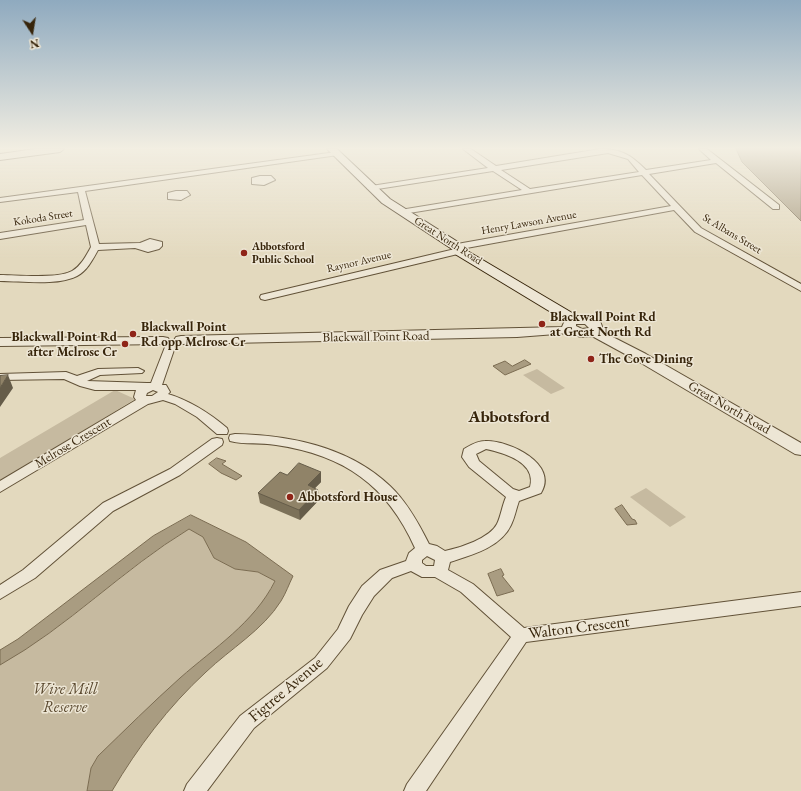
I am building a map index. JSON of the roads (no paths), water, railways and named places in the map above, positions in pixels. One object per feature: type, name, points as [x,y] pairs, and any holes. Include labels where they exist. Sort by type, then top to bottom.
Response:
[{"type":"main road","name":"Great North Road","points":[[371,188],[403,212],[573,324]]},
{"type":"street","points":[[0,200],[103,186]]},
{"type":"street","points":[[172,186],[176,193]]},
{"type":"street","points":[[371,188],[385,186]]},
{"type":"street","points":[[520,186],[529,192]]},
{"type":"street","points":[[403,212],[566,186]]},
{"type":"street","name":"St Albans Street","points":[[656,186],[698,230],[801,288]]},
{"type":"street","points":[[750,186],[776,206]]},
{"type":"street","points":[[0,278],[62,277],[74,274],[84,265],[95,247],[81,189]]},
{"type":"street","name":"Henry Lawson Avenue","points":[[458,249],[676,207]]},
{"type":"street","name":"Kokoda Street","points":[[0,236],[89,222]]},
{"type":"street","points":[[95,247],[142,246]]},
{"type":"street","name":"Raynor Avenue","points":[[265,297],[458,249]]},
{"type":"street","name":"Blackwall Point Road","points":[[0,342],[171,343],[541,332],[573,324],[582,333],[594,332]]},
{"type":"street","name":"Great North Road","points":[[594,332],[641,357],[801,450]]},
{"type":"street","points":[[152,392],[171,343]]},
{"type":"street","points":[[78,380],[98,372],[138,371]]},
{"type":"street","points":[[0,377],[66,376],[78,380],[84,384],[152,392],[190,406],[204,414],[219,437],[227,443],[235,438],[269,439],[317,450],[354,466],[384,489],[405,513],[419,557],[420,571],[424,572],[456,554],[483,543],[500,530],[507,515],[508,505],[514,495]]},
{"type":"street","name":"Melrose Crescent","points":[[0,487],[152,392]]},
{"type":"street","points":[[0,593],[29,574],[108,507],[175,472],[219,437]]},
{"type":"street","points":[[486,446],[503,449],[525,460],[534,467],[539,476],[539,484],[536,490],[524,495],[514,495],[499,487],[471,461],[469,452],[473,448],[486,446]]},
{"type":"street","points":[[419,557],[436,552],[440,564],[521,636]]},
{"type":"street","name":"Figtree Avenue","points":[[194,791],[247,722],[321,663],[344,634],[355,611],[368,591],[386,574],[419,557]]},
{"type":"street","name":"Walton Crescent","points":[[414,791],[521,636],[801,599]]},
{"type":"place","name":"Abbotsford Public School","points":[[244,253]]},
{"type":"place","name":"Blackwall Point Rd at Great North Rd","points":[[542,324]]},
{"type":"place","name":"Blackwall Point Rd opp Melrose Cr","points":[[133,334]]},
{"type":"place","name":"Blackwall Point Rd after Melrose Cr","points":[[125,344]]},
{"type":"place","name":"The Cove Dining","points":[[591,359]]},
{"type":"place","name":"Abbotsford House","points":[[290,497]]},
{"type":"district","name":"Abbotsford","points":[[509,417]]},
{"type":"park label","name":"Wire Mill Reserve","points":[[65,699]]}]
